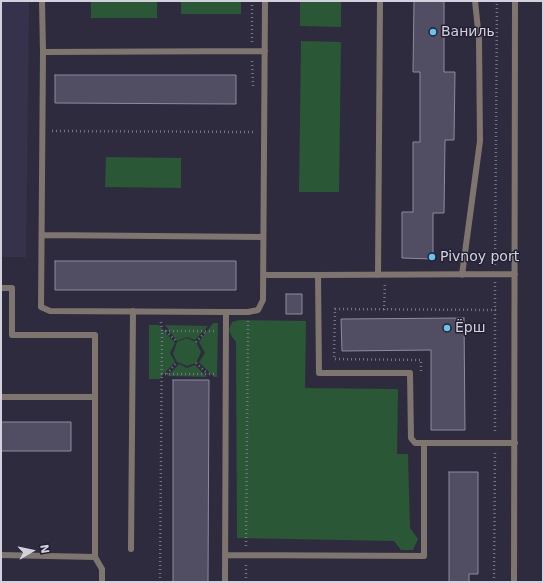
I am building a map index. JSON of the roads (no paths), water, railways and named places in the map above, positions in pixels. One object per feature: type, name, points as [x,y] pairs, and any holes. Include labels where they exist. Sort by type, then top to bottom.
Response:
[{"type":"lane","points":[[42,1],[41,307],[50,311],[226,312],[248,312],[258,310],[263,300],[265,1]]},
{"type":"lane","points":[[378,275],[380,1]]},
{"type":"lane","points":[[462,274],[480,141],[480,39],[475,1]]},
{"type":"lane","points":[[514,582],[515,1]]},
{"type":"lane","points":[[43,52],[265,52]]},
{"type":"lane","points":[[42,235],[263,237]]},
{"type":"lane","points":[[264,275],[515,274]]},
{"type":"lane","points":[[318,275],[319,373],[410,373],[411,438],[415,443],[515,443]]},
{"type":"lane","points":[[1,288],[12,288],[12,335],[95,335],[96,557],[102,569],[102,582]]},
{"type":"lane","points":[[131,549],[133,311]]},
{"type":"lane","points":[[225,582],[226,312]]},
{"type":"lane","points":[[1,397],[95,397]]},
{"type":"lane","points":[[225,555],[424,556],[424,443]]},
{"type":"lane","points":[[1,555],[96,557]]},
{"type":"place","name":"Ваниль","points":[[433,32]]},
{"type":"place","name":"Pivnoy port","points":[[432,257]]},
{"type":"place","name":"Ёрш","points":[[447,328]]}]
